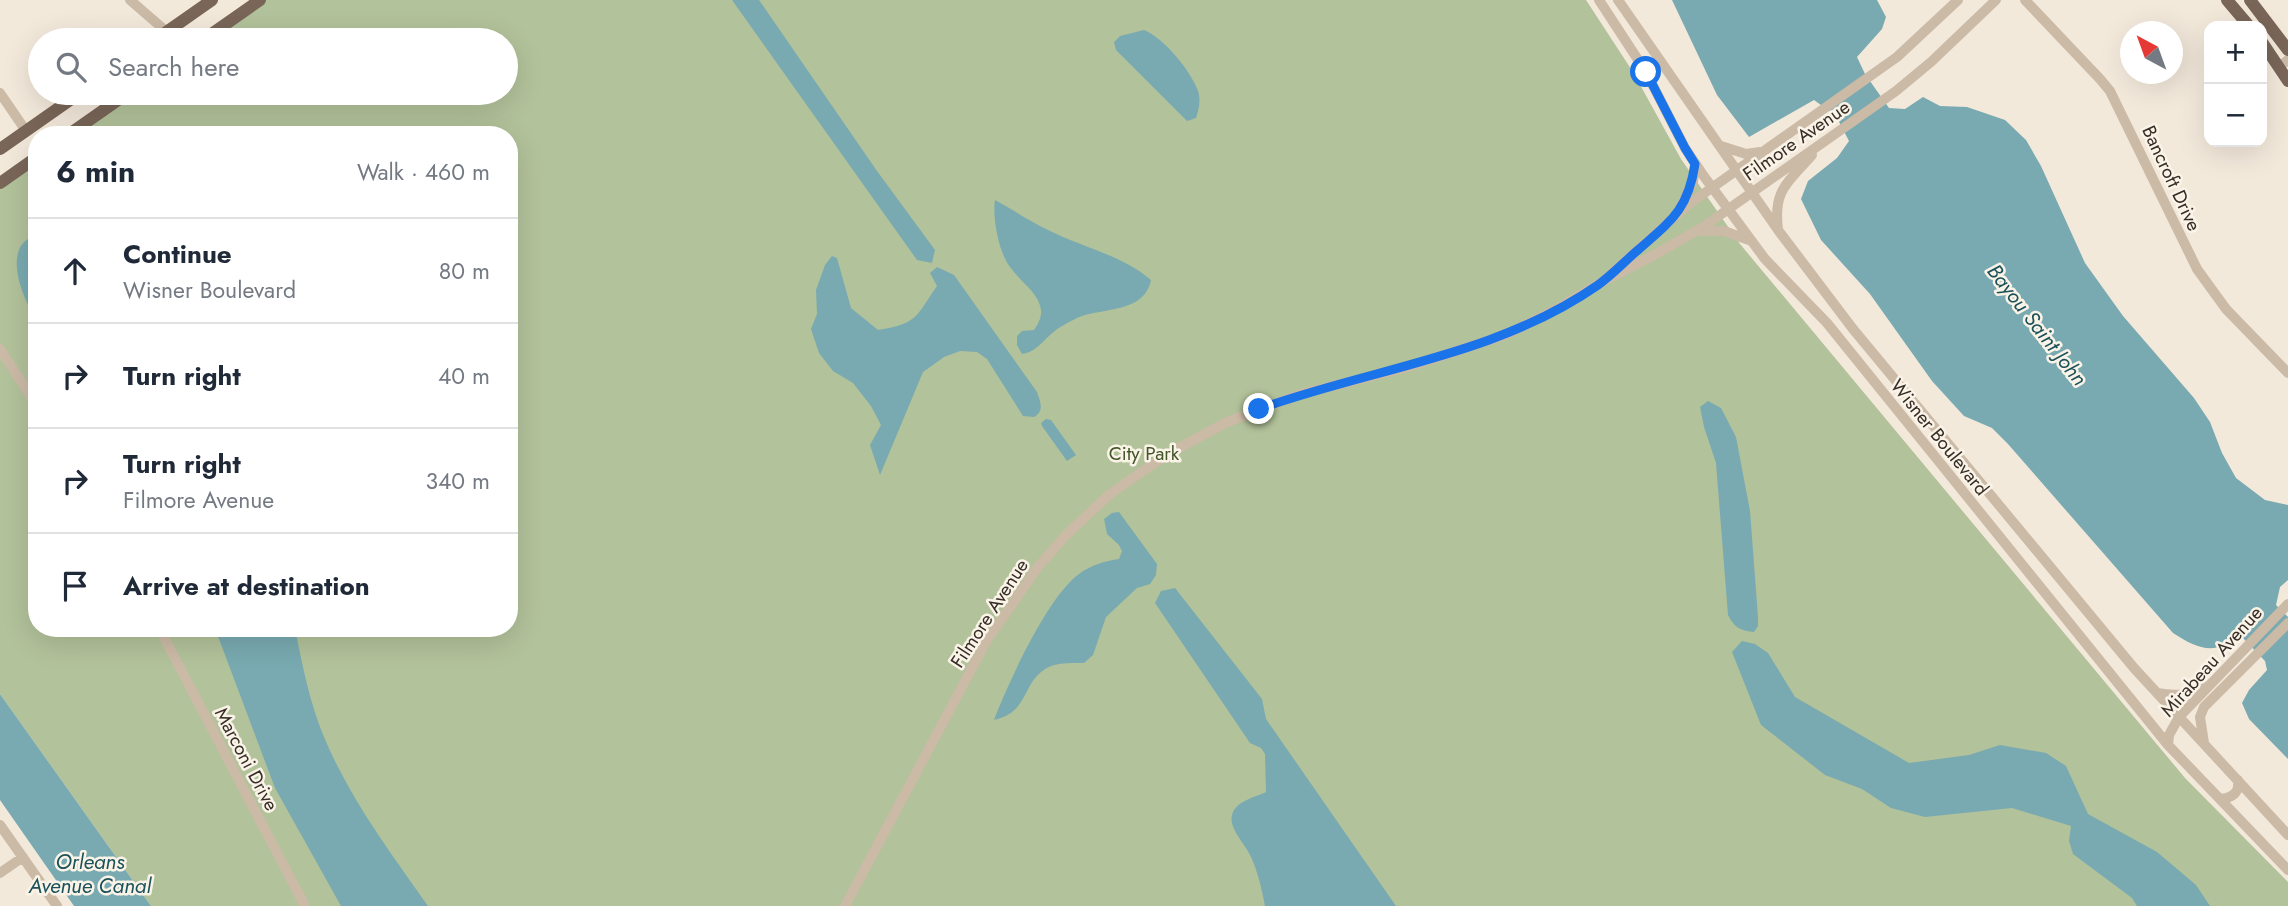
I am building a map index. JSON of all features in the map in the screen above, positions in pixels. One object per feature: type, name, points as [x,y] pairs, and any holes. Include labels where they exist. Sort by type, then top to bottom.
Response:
[{"type":"main road","points":[[173,28],[212,0]]},
{"type":"main road","points":[[217,28],[244,4],[260,0]]},
{"type":"main road","points":[[2227,0],[2245,21]]},
{"type":"main road","points":[[2250,0],[2288,50]]},
{"type":"main road","points":[[2267,47],[2284,63],[2288,81]]},
{"type":"main road","points":[[33,126],[63,105]]},
{"type":"main road","points":[[81,126],[111,105]]},
{"type":"main road","points":[[0,149],[26,131]]},
{"type":"main road","points":[[0,183],[28,164]]},
{"type":"street","points":[[130,0],[162,28]]},
{"type":"street","name":"Wisner Boulevard","points":[[1600,0],[1646,72],[1685,148],[1750,240],[1827,323],[2168,745],[2288,870]]},
{"type":"street","name":"Wisner Boulevard","points":[[1618,0],[1735,170],[1853,329],[2134,668],[2288,835]]},
{"type":"street","name":"Filmore Avenue","points":[[1598,284],[1689,204],[1870,78],[1926,32],[1958,0]]},
{"type":"street","name":"Filmore Avenue","points":[[845,906],[987,640],[1038,567],[1066,535],[1110,495],[1166,455],[1227,422],[1301,394],[1408,367],[1505,335],[1696,232],[1884,100],[1931,62],[1996,0]]},
{"type":"street","name":"Bancroft Drive","points":[[2025,0],[2110,91],[2197,269],[2226,309],[2288,373]]},
{"type":"street","points":[[0,93],[26,131]]},
{"type":"street","points":[[1778,230],[1777,199],[1823,143]]},
{"type":"street","points":[[1717,144],[1725,149],[1746,154],[1764,151]]},
{"type":"street","points":[[1677,215],[1688,194],[1695,164]]},
{"type":"street","points":[[1696,232],[1724,231],[1750,240]]},
{"type":"street","points":[[0,349],[28,392]]},
{"type":"street","name":"Mirabeau Avenue","points":[[2168,745],[2169,735],[2179,717],[2288,604]]},
{"type":"street","name":"Mirabeau Avenue","points":[[2204,744],[2200,718],[2204,707],[2288,623]]},
{"type":"street","name":"Marconi Drive","points":[[164,637],[305,906]]},
{"type":"street","points":[[2157,693],[2182,695],[2196,691],[2210,682]]},
{"type":"street","points":[[2220,799],[2234,795],[2238,780]]},
{"type":"street","points":[[0,825],[57,906]]},
{"type":"street","points":[[0,873],[23,857]]},
{"type":"green space","name":"City Park","points":[[260,0],[1586,0],[1633,72],[1681,159],[1740,244],[2185,778],[2288,882],[2288,906],[151,906],[0,694],[0,183],[28,163],[28,637],[518,637],[518,126],[81,126],[111,105],[518,105],[518,28],[220,28]]},
{"type":"water","points":[[732,0],[759,0],[935,250],[932,263],[917,260]]},
{"type":"water","name":"Bayou Saint John","points":[[1672,0],[1877,0],[1886,17],[1882,29],[1857,57],[1865,74],[1889,108],[1905,109],[1923,97],[1940,106],[1967,107],[2005,120],[2026,140],[2041,166],[2085,263],[2123,316],[2194,398],[2210,422],[2222,453],[2236,478],[2265,500],[2288,505],[2288,580],[2280,587],[2276,605],[2288,617],[2288,759],[2249,719],[2242,703],[2249,690],[2267,670],[2265,661],[2241,636],[2223,646],[2207,648],[2173,633],[2008,444],[1992,428],[1964,416],[1932,381],[1870,294],[1821,240],[1801,199],[1808,181],[1837,158],[1849,141],[1836,116],[1814,100],[1749,137],[1717,95]]},
{"type":"water","points":[[1144,30],[1160,40],[1189,74],[1199,95],[1196,118],[1187,121],[1116,50],[1114,42],[1120,36]]},
{"type":"water","points":[[995,200],[1048,230],[1140,271],[1151,280],[1147,291],[1140,299],[1121,308],[1073,320],[1055,331],[1034,350],[1022,354],[1017,345],[1017,336],[1022,331],[1034,330],[1040,320],[1041,311],[1035,296],[1006,261],[996,225]]},
{"type":"water","points":[[28,240],[28,305],[21,286],[17,260],[19,249]]},
{"type":"water","points":[[832,256],[837,258],[851,308],[878,330],[901,325],[920,312],[937,286],[930,273],[937,267],[954,275],[1037,392],[1040,412],[1034,417],[1023,416],[987,359],[977,352],[960,351],[944,357],[923,372],[880,475],[870,445],[881,425],[871,406],[853,383],[833,371],[819,353],[811,329],[817,314],[816,290],[825,265]]},
{"type":"water","points":[[1708,401],[1721,408],[1736,437],[1750,511],[1758,617],[1758,626],[1754,632],[1738,628],[1728,615],[1716,463],[1700,407]]},
{"type":"water","points":[[1046,419],[1051,420],[1076,455],[1067,461],[1042,426],[1041,423]]},
{"type":"water","points":[[1119,512],[1157,564],[1156,575],[1150,584],[1137,588],[1106,617],[1093,655],[1084,663],[1059,664],[1045,669],[1037,675],[1014,710],[994,720],[1019,663],[1042,620],[1067,585],[1079,574],[1098,564],[1119,559],[1122,551],[1107,534],[1104,519]]},
{"type":"water","points":[[1175,588],[1262,699],[1266,719],[1396,906],[1265,906],[1260,881],[1249,852],[1234,829],[1232,818],[1239,805],[1266,792],[1265,754],[1261,748],[1250,743],[1155,603],[1161,591]]},
{"type":"water","points":[[218,637],[297,637],[315,711],[334,760],[372,824],[428,906],[341,906],[275,788]]},
{"type":"water","points":[[1742,641],[1755,644],[1768,653],[1795,697],[1909,763],[1969,755],[2000,745],[2046,753],[2066,766],[2088,814],[2157,852],[2196,885],[2210,906],[2137,906],[2132,898],[2073,854],[2069,841],[2071,826],[2012,808],[1925,817],[1891,808],[1862,789],[1825,775],[1761,725],[1732,652]]},
{"type":"water","name":"Orleans Avenue Canal","points":[[0,694],[151,906],[74,906],[0,800]]},
{"type":"route","points":[[1259,409],[1301,394],[1408,367],[1505,335],[1555,310],[1598,284],[1629,258],[1677,215],[1693,181],[1695,164],[1646,72]]}]
